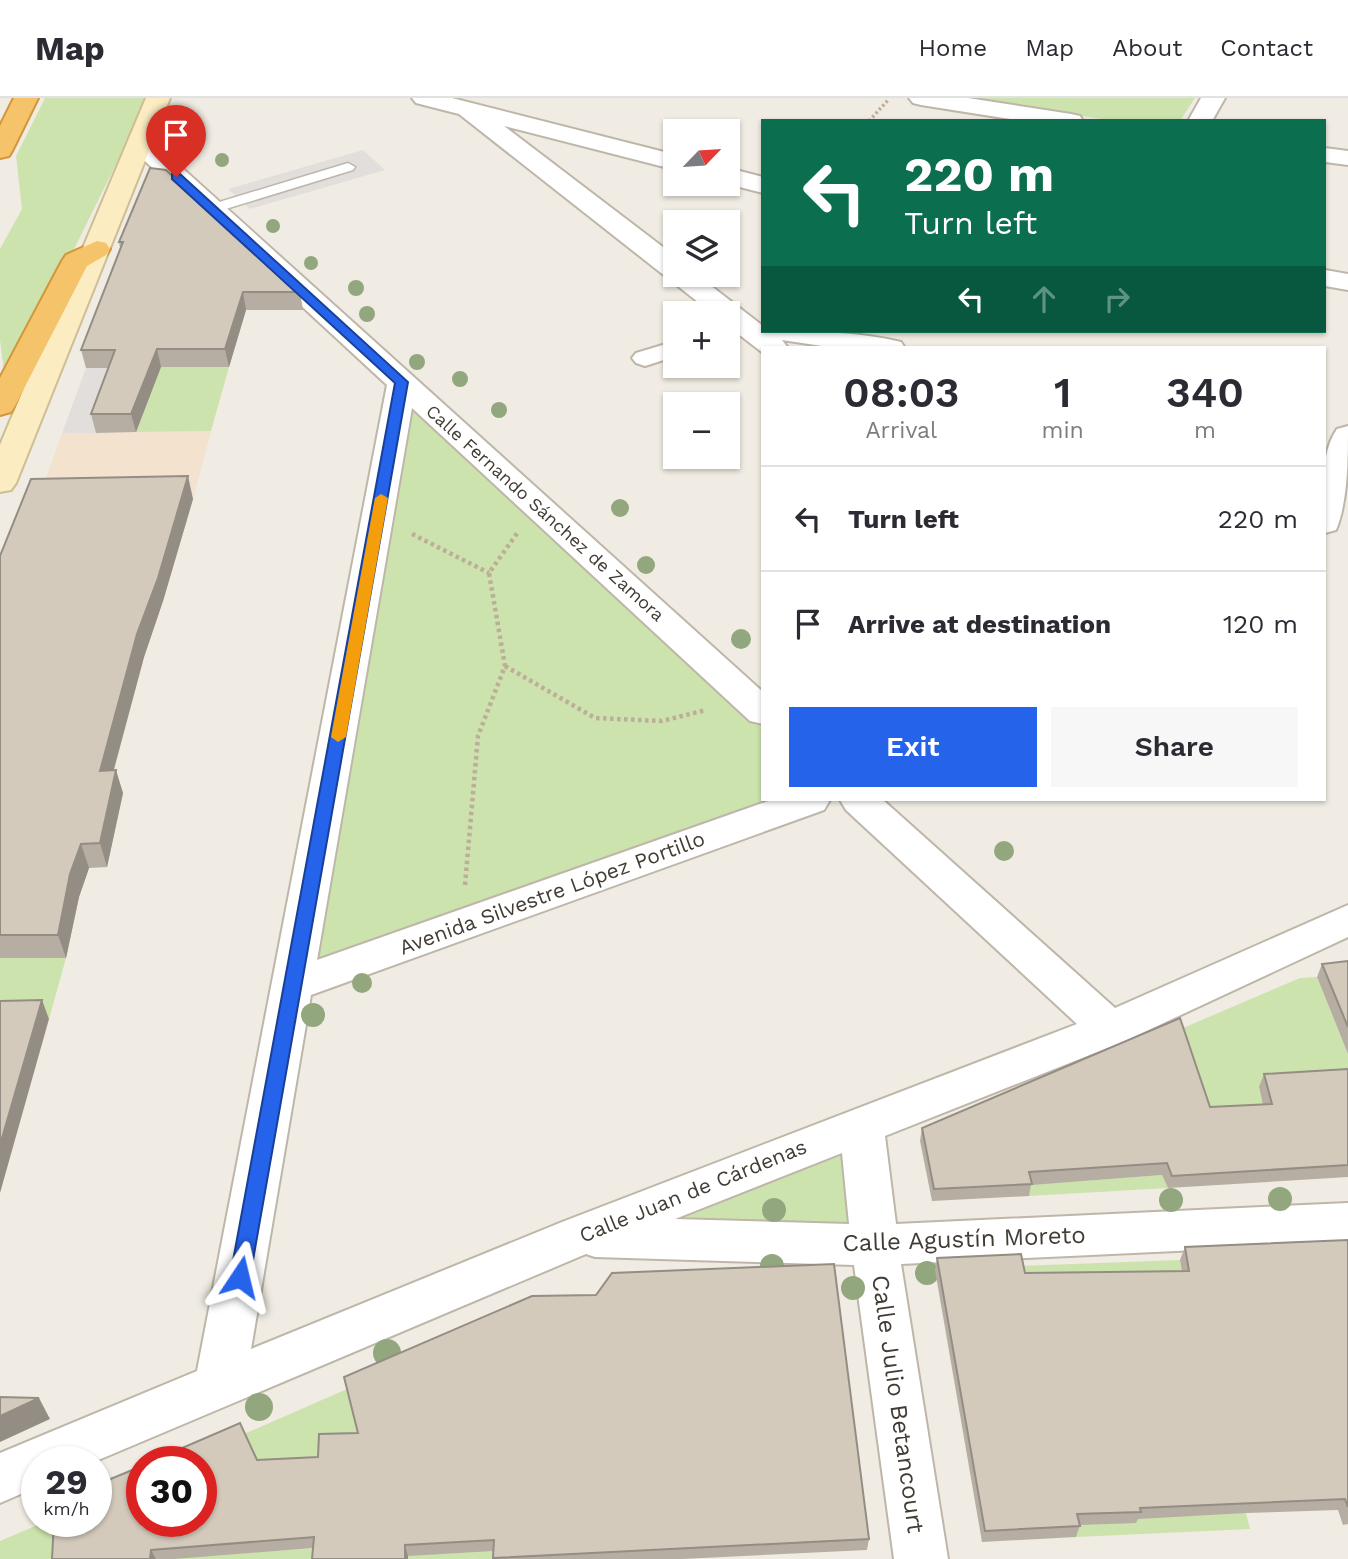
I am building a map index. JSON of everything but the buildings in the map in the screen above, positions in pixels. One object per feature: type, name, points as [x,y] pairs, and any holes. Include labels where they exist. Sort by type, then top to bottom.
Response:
[{"type":"highway","points":[[0,150],[26,98]]},
{"type":"highway","points":[[0,406],[76,261],[97,249]]},
{"type":"main road","points":[[0,483],[158,98]]},
{"type":"street","points":[[424,98],[663,160]]},
{"type":"street","points":[[921,98],[1058,119]]},
{"type":"street","points":[[1201,119],[1213,98]]},
{"type":"street","points":[[467,108],[663,261]]},
{"type":"street","name":"Calle Fernando Sánchez de Zamora","points":[[141,144],[756,706]]},
{"type":"street","points":[[1326,155],[1348,158]]},
{"type":"street","points":[[740,179],[761,184]]},
{"type":"street","points":[[1326,278],[1348,282]]},
{"type":"street","points":[[694,287],[745,329],[771,346]]},
{"type":"street","points":[[790,333],[878,346]]},
{"type":"street","points":[[645,358],[663,352]]},
{"type":"street","points":[[220,1383],[401,382]]},
{"type":"street","points":[[1326,427],[1348,433],[1326,519]]},
{"type":"street","name":"Avenida Silvestre López Portillo","points":[[294,985],[808,801]]},
{"type":"street","points":[[860,801],[1110,1029]]},
{"type":"street","name":"Calle Juan de Cárdenas","points":[[74,1446],[220,1383],[579,1236],[1110,1029],[1337,930]]},
{"type":"street","name":"Calle Julio Betancourt","points":[[861,1124],[875,1245],[921,1559]]},
{"type":"street","name":"Calle Agustín Moreto","points":[[579,1236],[875,1245],[1348,1223]]},
{"type":"street","name":"Calle Juan de Cárdenas","points":[[0,1478],[21,1469]]},
{"type":"lane","points":[[211,209],[348,167]]},
{"type":"path","points":[[871,119],[890,98]]},
{"type":"path","points":[[461,925],[478,737],[505,666],[489,572],[536,505]]},
{"type":"path","points":[[378,517],[489,572]]},
{"type":"path","points":[[505,666],[594,718],[662,721],[756,706]]},
{"type":"shaded area","points":[[363,150],[385,170],[250,209],[228,189]]},
{"type":"shaded area","points":[[86,368],[119,368],[96,433],[62,433]]},
{"type":"shaded area","points":[[211,431],[193,499],[38,501],[62,433]]},
{"type":"green space","points":[[45,98],[145,98],[126,144],[6,387],[0,340],[0,249],[22,209],[16,156]]},
{"type":"green space","points":[[954,98],[1195,98],[1181,119],[1103,119]]},
{"type":"green space","points":[[161,367],[229,367],[211,431],[136,432]]},
{"type":"green space","points":[[402,382],[761,710],[761,801],[808,801],[294,985]]},
{"type":"green space","points":[[0,958],[66,958],[49,1019],[0,1020]]},
{"type":"green space","points":[[1317,977],[1348,1054],[1348,1081],[1259,1088],[1266,1117],[1148,1122],[1176,1031],[1300,978]]},
{"type":"green space","points":[[861,1124],[875,1245],[579,1236]]},
{"type":"green space","points":[[1010,1124],[1067,1182],[1162,1175],[1168,1188],[1029,1196]]},
{"type":"green space","points":[[1180,1260],[1187,1293],[1022,1285],[1018,1266]]},
{"type":"green space","points":[[347,1389],[364,1432],[322,1468],[261,1471],[244,1434]]},
{"type":"green space","points":[[1065,1489],[1127,1491],[1246,1513],[1250,1529],[1076,1537]]},
{"type":"green space","points":[[495,1508],[495,1559],[408,1559],[408,1556]]},
{"type":"green space","points":[[21,1532],[21,1537],[60,1537],[59,1559],[0,1559],[0,1541]]},
{"type":"green space","points":[[317,1548],[317,1559],[157,1559]]},
{"type":"slow traffic","points":[[338,737],[381,498]]},
{"type":"route","points":[[176,177],[401,382],[240,1277]]}]
